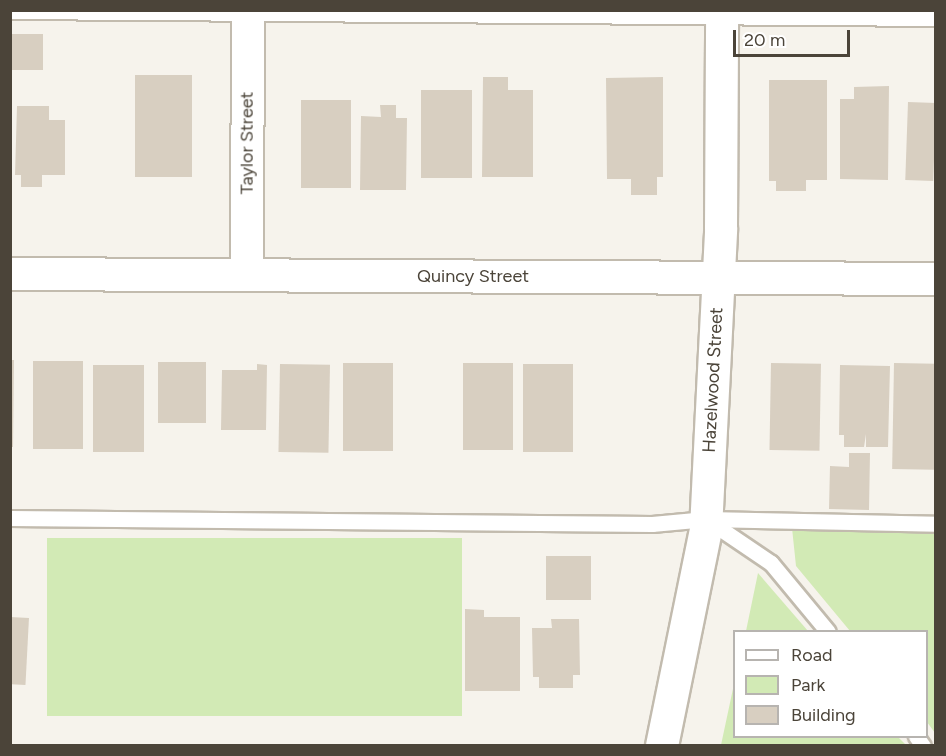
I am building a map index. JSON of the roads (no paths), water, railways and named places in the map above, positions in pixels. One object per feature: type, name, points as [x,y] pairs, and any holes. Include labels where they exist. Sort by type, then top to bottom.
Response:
[{"type":"street","name":"Taylor Street","points":[[247,275],[248,12]]},
{"type":"street","name":"Hazelwood Street","points":[[662,746],[706,519],[718,278],[722,13]]},
{"type":"street","name":"Quincy Street","points":[[10,274],[936,279]]},
{"type":"lane","points":[[14,11],[722,13],[936,18]]},
{"type":"lane","points":[[10,518],[652,524],[706,519],[936,524]]},
{"type":"lane","points":[[706,519],[771,563],[826,630]]}]
